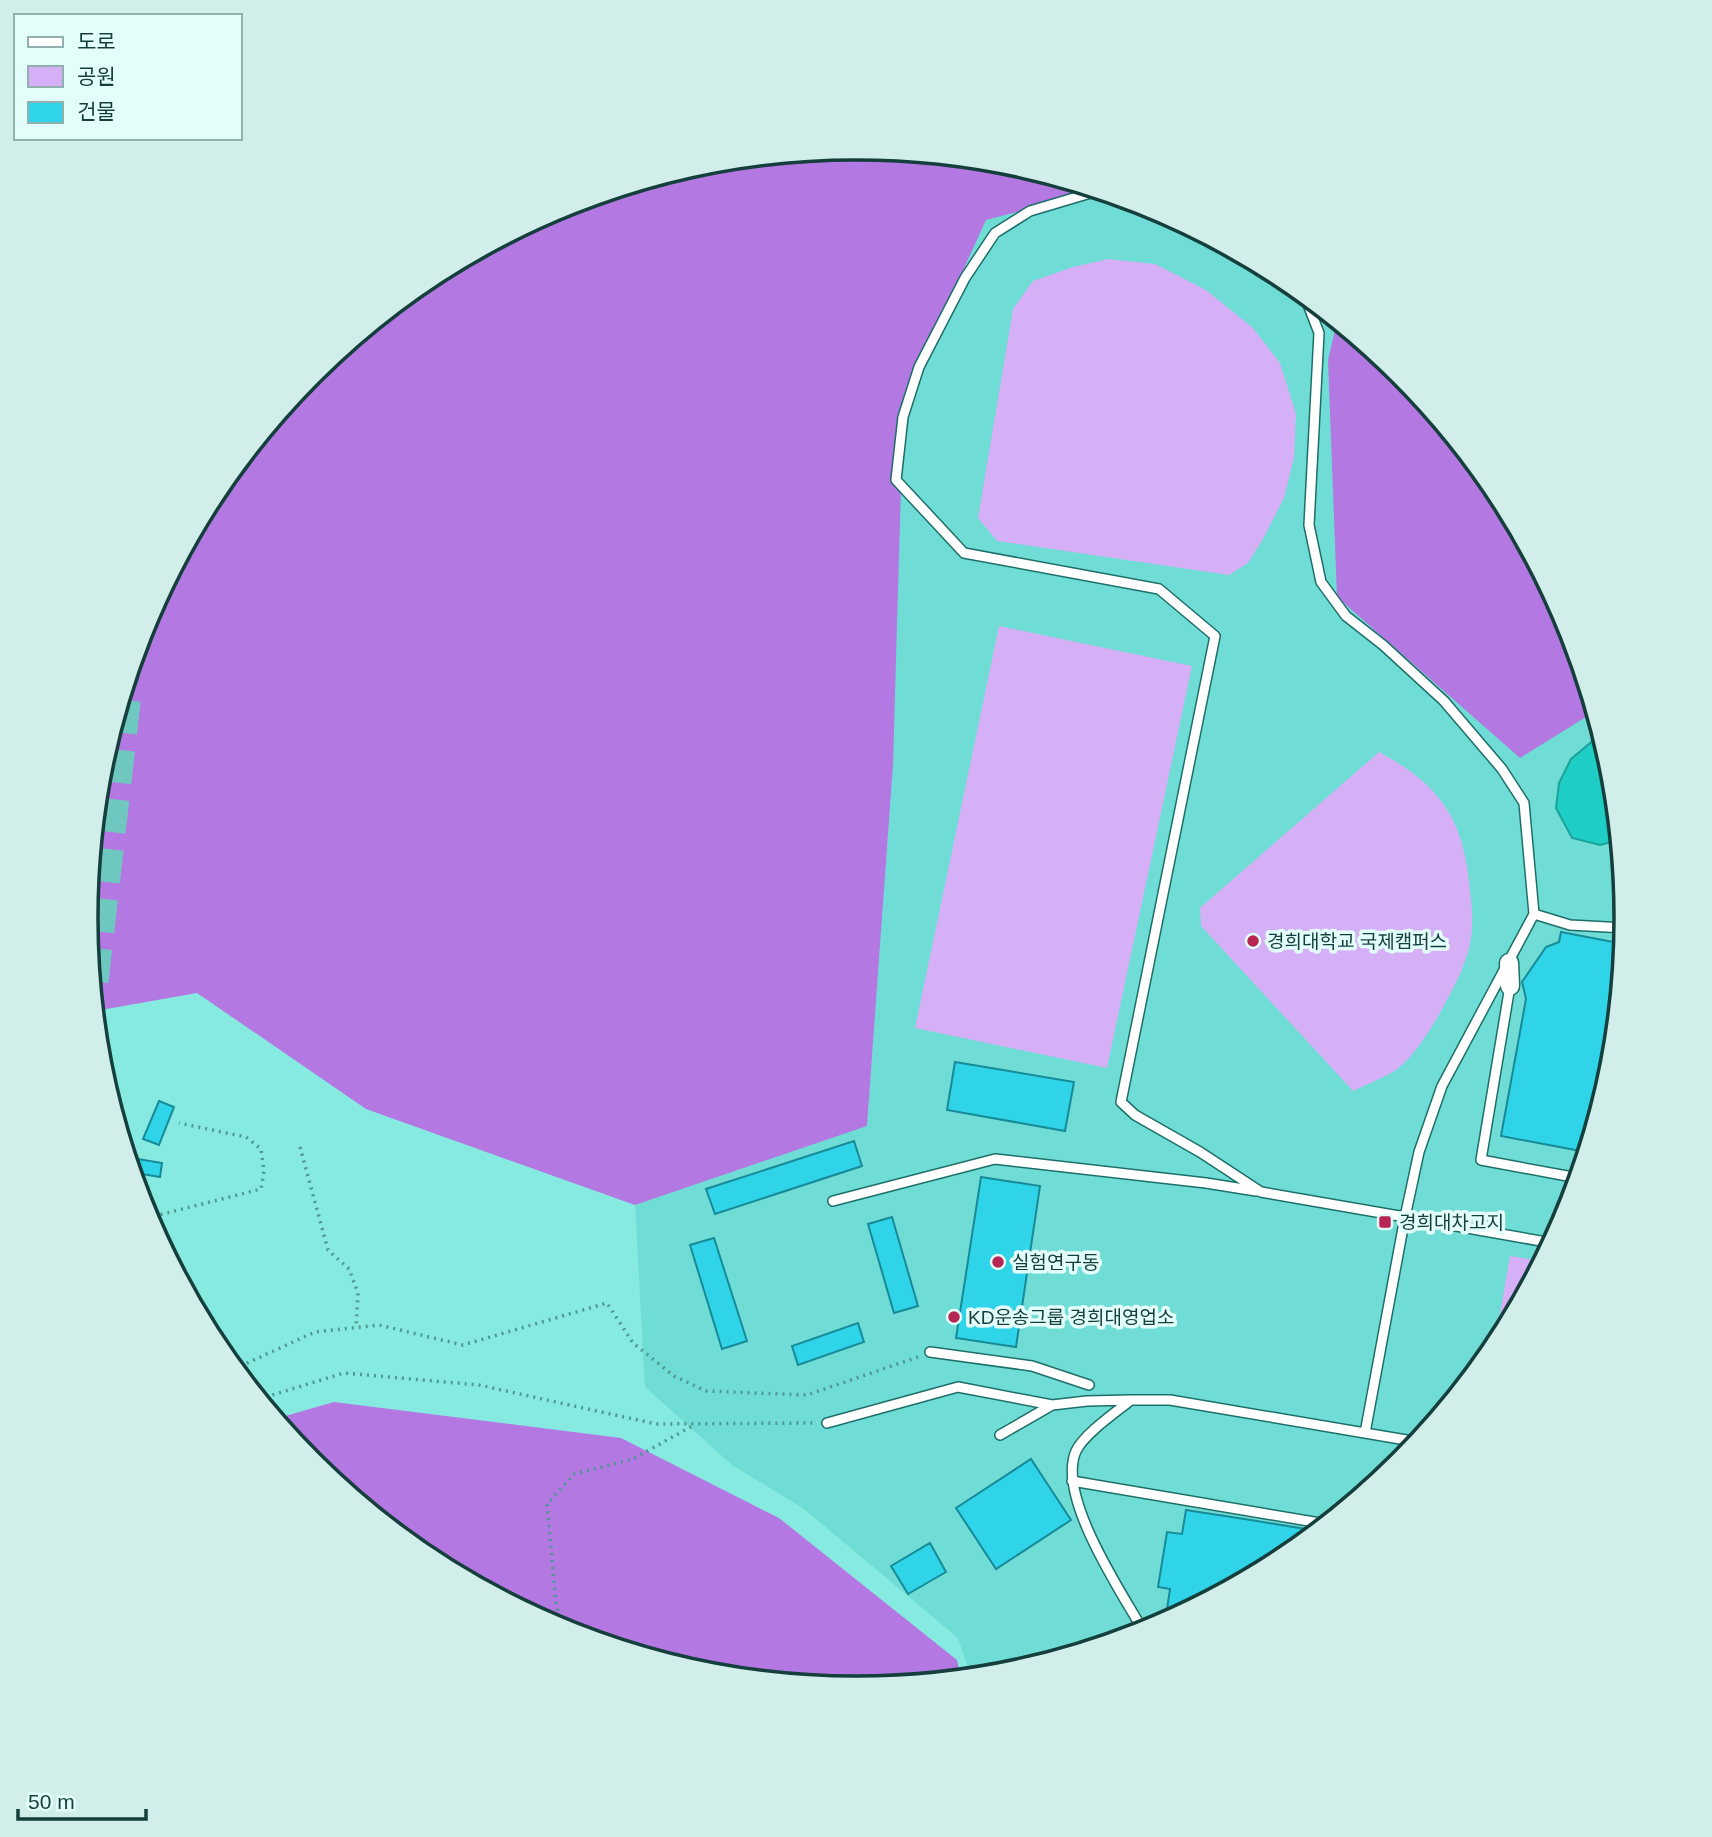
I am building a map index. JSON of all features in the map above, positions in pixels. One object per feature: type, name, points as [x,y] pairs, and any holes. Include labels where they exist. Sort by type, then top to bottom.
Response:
[{"type":"street","points":[[1509,963],[1510,986]]},
{"type":"lane","points":[[1082,195],[1030,211],[995,233],[965,278],[919,368],[903,417],[896,480],[964,553],[1159,589],[1215,636],[1121,1102],[1135,1115],[1200,1152],[1261,1192]]},
{"type":"lane","points":[[1311,313],[1319,333],[1309,525],[1321,582],[1346,616],[1384,645],[1444,701],[1502,769],[1524,803],[1534,915],[1443,1086],[1419,1152],[1365,1433]]},
{"type":"lane","points":[[1534,915],[1570,925],[1614,927]]},
{"type":"lane","points":[[1510,986],[1481,1160],[1569,1176]]},
{"type":"lane","points":[[833,1201],[995,1159],[1206,1183],[1542,1241]]},
{"type":"lane","points":[[930,1352],[1032,1366],[1089,1385]]},
{"type":"lane","points":[[827,1423],[958,1387],[1052,1405],[1087,1401],[1170,1400],[1405,1440]]},
{"type":"lane","points":[[1131,1400],[1098,1426],[1076,1451],[1072,1481],[1089,1536],[1138,1622]]},
{"type":"lane","points":[[1000,1435],[1052,1405]]},
{"type":"lane","points":[[1072,1481],[1314,1522]]},
{"type":"path","points":[[159,1215],[261,1189],[264,1171],[261,1149],[246,1137],[179,1123]]},
{"type":"path","points":[[300,1147],[328,1250],[349,1269],[358,1293],[356,1328]]},
{"type":"path","points":[[244,1365],[315,1332],[379,1325],[463,1345],[607,1303],[633,1343],[674,1376],[705,1391],[807,1395],[930,1352]]},
{"type":"path","points":[[268,1396],[344,1373],[478,1385],[656,1424],[827,1423]]},
{"type":"path","points":[[559,1616],[547,1504],[574,1474],[633,1459],[696,1424]]},
{"type":"shaded area","points":[[806,162],[906,162],[1004,175],[1082,195],[986,220],[919,367],[903,417],[893,765],[867,1126],[635,1205],[366,1109],[197,993],[103,1010],[98,918],[100,869],[104,820],[124,722],[138,675],[176,583],[226,497],[286,419],[356,349],[435,288],[521,239],[612,201],[708,175]]},
{"type":"shaded area","name":"경희대학교 국제캠퍼스","points":[[1054,187],[1146,218],[1235,262],[1277,288],[1356,349],[1426,419],[1486,497],[1512,540],[1536,583],[1574,675],[1588,722],[1608,820],[1614,918],[1608,1017],[1588,1115],[1574,1162],[1536,1254],[1512,1298],[1486,1340],[1426,1418],[1356,1488],[1277,1549],[1235,1575],[1146,1619],[1100,1636],[1052,1651],[968,1668],[958,1638],[804,1509],[732,1465],[645,1387],[635,1205],[867,1125],[893,765],[884,436],[986,220]]},
{"type":"shaded area","points":[[1335,331],[1392,383],[1426,419],[1486,497],[1536,583],[1574,675],[1586,717],[1520,758],[1337,597],[1328,360]]},
{"type":"shaded area","points":[[1592,741],[1610,842],[1600,845],[1572,838],[1556,808],[1559,783],[1571,759]]},
{"type":"shaded area","points":[[334,1402],[621,1438],[779,1518],[957,1660],[959,1669],[906,1675],[856,1676],[757,1670],[660,1651],[566,1619],[477,1575],[435,1549],[356,1488],[285,1416]]},
{"type":"green space","points":[[1108,259],[1155,264],[1206,290],[1253,328],[1280,363],[1296,414],[1294,458],[1284,498],[1263,539],[1248,563],[1229,575],[997,541],[978,518],[1013,309],[1033,281],[1073,267]]},
{"type":"green space","points":[[999,626],[1192,666],[1107,1068],[915,1028]]},
{"type":"green space","points":[[1379,752],[1419,778],[1446,807],[1455,824],[1467,865],[1472,933],[1458,979],[1421,1043],[1396,1070],[1353,1091],[1201,926],[1200,908]]},
{"type":"green space","points":[[1510,1256],[1533,1260],[1512,1298],[1499,1319]]},
{"type":"building","points":[[1561,932],[1613,942],[1608,1017],[1588,1115],[1577,1150],[1501,1136],[1526,999],[1522,982],[1546,947],[1559,942]]},
{"type":"building","points":[[955,1062],[1074,1082],[1065,1131],[947,1110]]},
{"type":"building","points":[[159,1101],[174,1107],[159,1145],[143,1139]]},
{"type":"building","points":[[854,1141],[862,1166],[715,1214],[706,1189]]},
{"type":"building","points":[[138,1161],[162,1163],[160,1177],[143,1174]]},
{"type":"building","name":"실험연구동","points":[[981,1177],[1040,1186],[1016,1347],[956,1338]]},
{"type":"building","points":[[892,1217],[918,1306],[894,1313],[868,1224]]},
{"type":"building","points":[[714,1238],[747,1341],[722,1349],[690,1245]]},
{"type":"building","points":[[858,1323],[864,1342],[798,1365],[792,1346]]},
{"type":"building","points":[[1031,1459],[1071,1520],[996,1569],[956,1508]]},
{"type":"building","points":[[1186,1510],[1305,1529],[1235,1575],[1167,1609],[1170,1589],[1158,1587],[1167,1532],[1182,1534]]},
{"type":"building","points":[[930,1543],[946,1572],[908,1594],[891,1566]]},
{"type":"tunnel","points":[[98,926],[119,743]]},
{"type":"place","name":"경희대학교 국제캠퍼스","points":[[1253,941]]},
{"type":"place","name":"경희대차고지","points":[[1385,1222]]},
{"type":"place","name":"실험연구동","points":[[998,1262]]},
{"type":"place","name":"KD운송그룹 경희대영업소","points":[[954,1317]]}]
